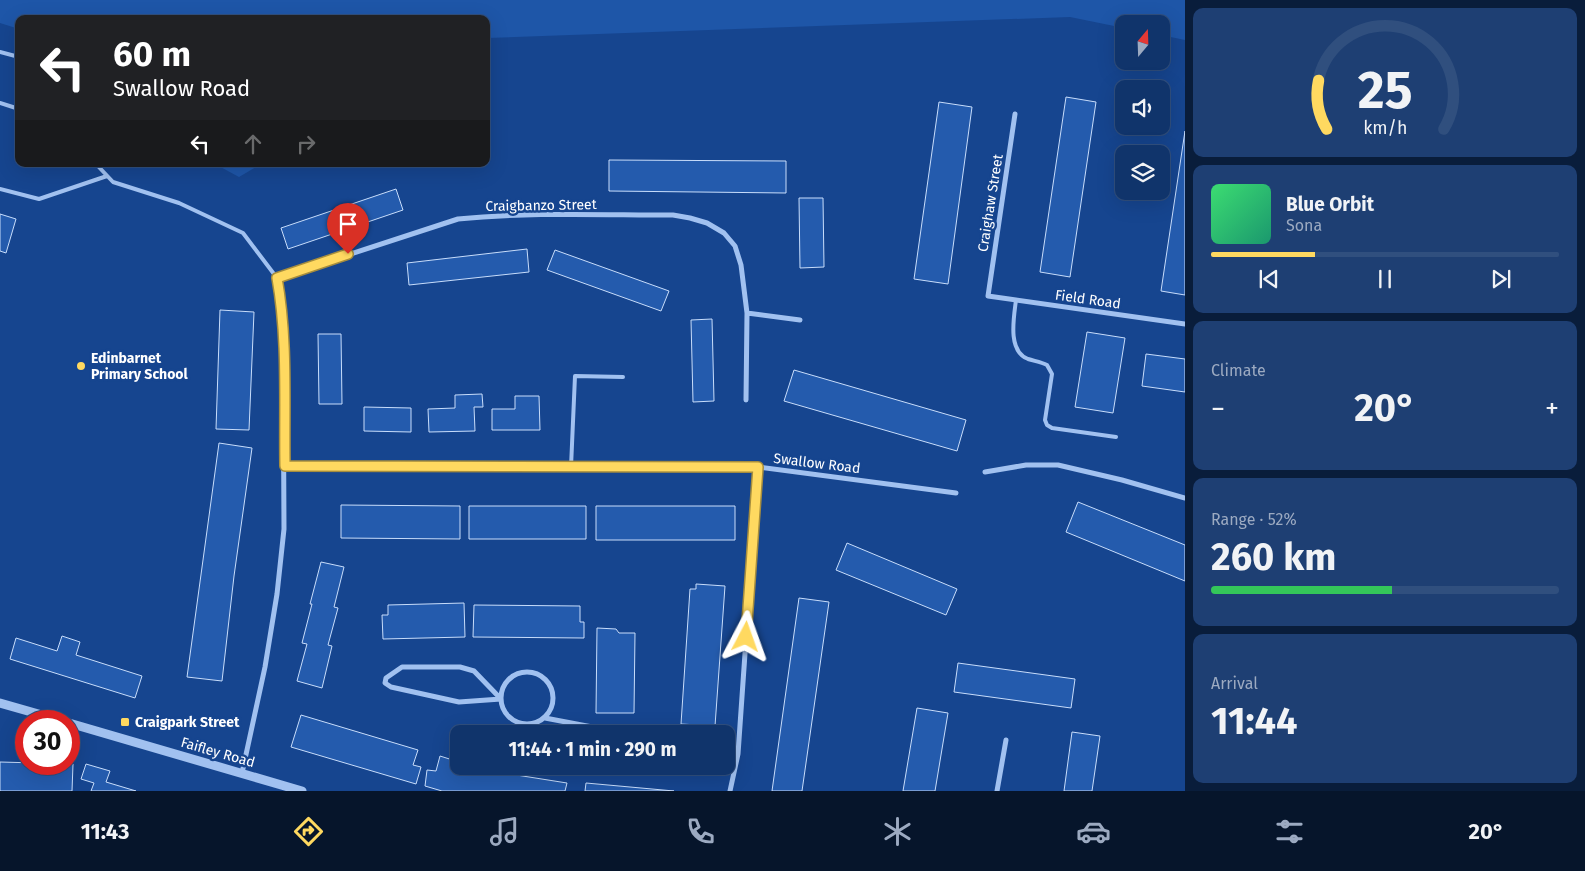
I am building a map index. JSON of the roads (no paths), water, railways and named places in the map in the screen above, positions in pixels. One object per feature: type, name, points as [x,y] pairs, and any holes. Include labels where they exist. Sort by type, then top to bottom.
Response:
[{"type":"street","name":"Craighaw Street","points":[[988,296],[1015,114]]},
{"type":"street","name":"Craigbanzo Street","points":[[277,278],[458,219],[509,216],[674,215],[707,222],[724,233],[736,246],[742,265],[747,314],[746,400]]},
{"type":"street","points":[[242,773],[265,667],[277,594],[284,529],[284,329],[282,302],[277,278]]},
{"type":"street","name":"Field Road","points":[[988,296],[1185,324]]},
{"type":"street","points":[[747,314],[800,320]]},
{"type":"street","points":[[985,472],[1026,465],[1058,465],[1122,480],[1185,498]]},
{"type":"street","name":"Swallow Road","points":[[285,466],[758,467],[956,493]]},
{"type":"street","points":[[730,791],[738,754],[758,467]]},
{"type":"street","points":[[460,667],[474,671],[501,699],[458,702],[391,687],[385,683],[386,678],[402,668],[460,667]]},
{"type":"street","points":[[528,671],[545,677],[554,693],[551,711],[545,718],[529,724],[513,720],[506,714],[502,707],[501,699],[502,690],[506,682],[512,676],[528,671]]},
{"type":"street","points":[[0,703],[24,710]]},
{"type":"street","points":[[545,718],[582,725]]},
{"type":"street","name":"Faifley Road","points":[[80,726],[302,791]]},
{"type":"street","points":[[997,791],[1006,740]]},
{"type":"lane","points":[[0,52],[15,57]]},
{"type":"lane","points":[[0,103],[15,108]]},
{"type":"lane","points":[[99,167],[113,182],[179,203],[243,233],[277,278]]},
{"type":"lane","points":[[0,189],[39,199],[107,176]]},
{"type":"lane","points":[[1016,300],[1012,331],[1017,349],[1026,358],[1048,364],[1052,374],[1045,420],[1047,425],[1052,428],[1116,437]]},
{"type":"lane","points":[[571,467],[575,376],[624,376]]},
{"type":"place","name":"Edinbarnet Primary School","points":[[81,366]]},
{"type":"place","name":"Craigpark Street","points":[[125,722]]}]
